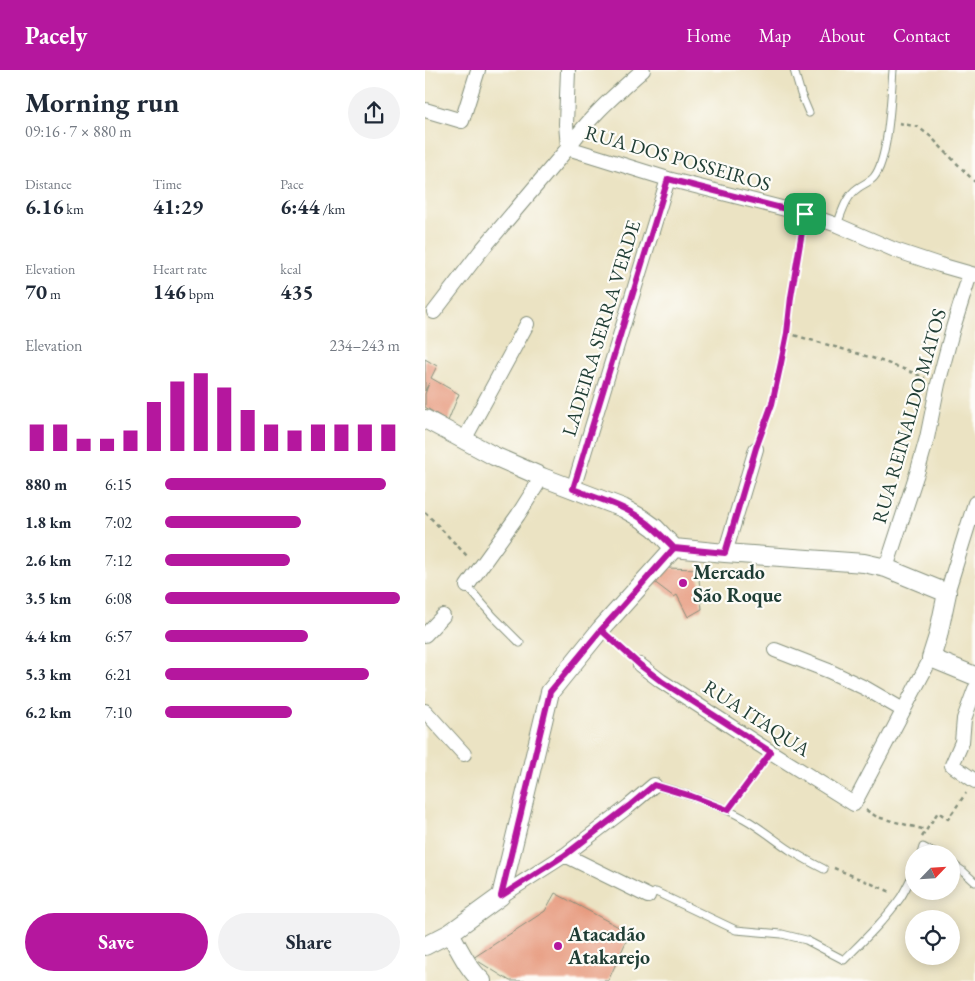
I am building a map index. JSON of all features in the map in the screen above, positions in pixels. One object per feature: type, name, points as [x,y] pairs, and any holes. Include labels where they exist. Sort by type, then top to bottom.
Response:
[{"type":"street","points":[[425,110],[462,121],[478,70]]},
{"type":"street","points":[[568,70],[566,124],[568,148]]},
{"type":"street","points":[[433,312],[581,130],[600,109],[643,70]]},
{"type":"street","name":"RUA DOS POSSEIROS","points":[[568,148],[668,179],[805,214],[837,225],[895,250],[973,275]]},
{"type":"street","name":"LADEIRA SERRA VERDE","points":[[573,489],[668,179]]},
{"type":"street","name":"RUA REINALDO MATOS","points":[[886,568],[927,438],[938,384],[953,328],[973,275]]},
{"type":"street","points":[[464,440],[527,324]]},
{"type":"street","points":[[425,419],[494,456],[542,477],[623,508],[655,528],[674,548],[864,562],[886,568],[947,593]]},
{"type":"street","points":[[725,553],[756,448]]},
{"type":"street","points":[[467,586],[518,515],[542,477]]},
{"type":"street","points":[[854,804],[931,658],[938,636],[947,593],[975,503]]},
{"type":"street","points":[[501,896],[550,692],[601,630],[674,548]]},
{"type":"street","points":[[425,635],[443,616]]},
{"type":"street","points":[[775,650],[829,671],[865,688],[903,710]]},
{"type":"street","points":[[931,658],[975,676]]},
{"type":"street","name":"RUA ITAQUA","points":[[640,665],[661,681],[854,804]]},
{"type":"street","points":[[975,689],[964,719],[961,742],[952,765],[975,781]]},
{"type":"street","points":[[425,711],[464,754]]},
{"type":"street","points":[[425,946],[449,933],[501,896],[565,855],[654,785]]},
{"type":"street","points":[[565,855],[648,896]]},
{"type":"street","points":[[449,933],[463,957],[482,981]]},
{"type":"lane","points":[[794,70],[809,113]]},
{"type":"lane","points":[[837,225],[847,200],[857,189],[874,177],[880,168],[889,121],[893,70]]},
{"type":"lane","points":[[467,586],[520,643]]},
{"type":"lane","points":[[654,785],[728,810],[751,823],[790,850],[824,869]]},
{"type":"lane","points":[[960,869],[975,882]]},
{"type":"lane","points":[[648,896],[656,892],[736,930],[782,934],[806,940],[844,960],[873,932],[905,890]]},
{"type":"path","points":[[889,121],[917,127],[924,131],[975,182]]},
{"type":"path","points":[[756,448],[772,404],[781,363],[805,214]]},
{"type":"path","points":[[787,333],[878,360],[938,384]]},
{"type":"path","points":[[425,512],[480,569]]},
{"type":"path","points":[[601,630],[640,665]]},
{"type":"path","points":[[728,810],[771,752]]},
{"type":"path","points":[[854,804],[877,816],[926,830],[937,812],[948,819],[975,781]]},
{"type":"path","points":[[824,869],[830,867],[902,896]]},
{"type":"building","points":[[425,359],[437,366],[431,378],[459,394],[448,421],[425,407],[425,394],[429,383],[425,391]]},
{"type":"building","points":[[666,568],[698,569],[702,609],[688,617],[677,595],[674,597],[653,581]]},
{"type":"building","name":"Atacadão Atakarejo","points":[[555,893],[630,933],[608,981],[510,981],[473,958],[545,911]]},
{"type":"place","name":"Mercado São Roque","points":[[683,583]]},
{"type":"place","name":"Atacadão Atakarejo","points":[[558,946]]},
{"type":"route","points":[[805,214],[668,179],[573,489],[623,508],[641,518],[655,528],[674,548],[601,630],[661,681],[771,752],[728,810],[654,785],[565,855],[501,896],[550,692],[601,630],[638,589],[674,548],[725,553],[756,448],[772,404],[787,333],[805,214]]}]
